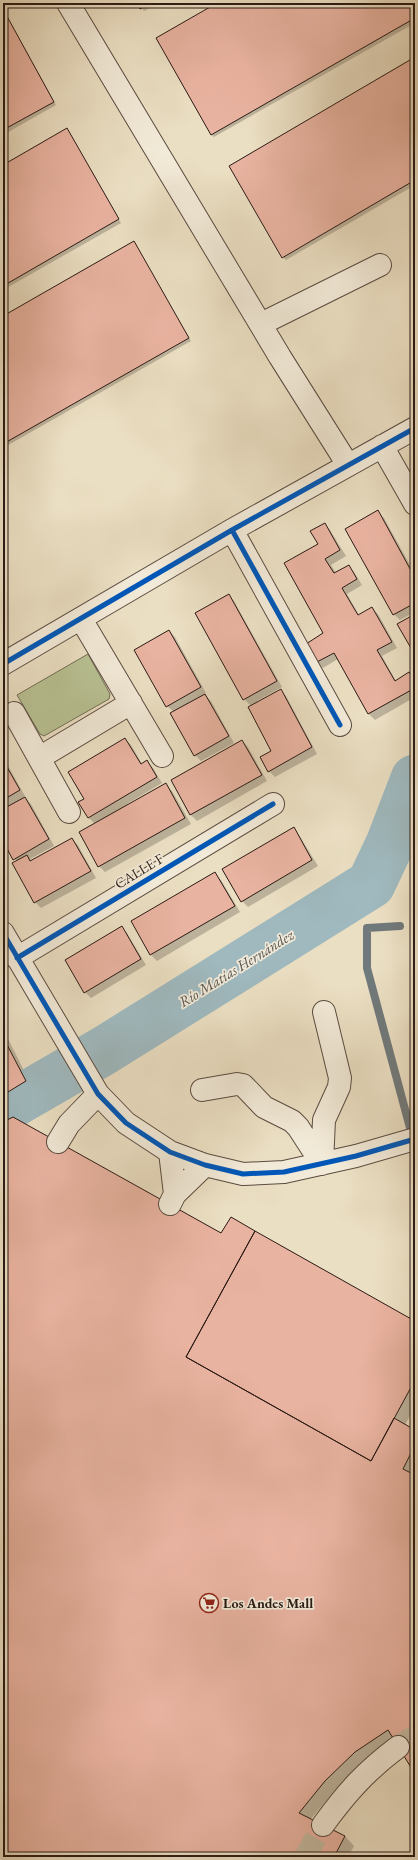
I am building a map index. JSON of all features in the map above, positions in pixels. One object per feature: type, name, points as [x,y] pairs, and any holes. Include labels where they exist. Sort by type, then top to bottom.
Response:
[{"type":"street","points":[[68,3],[261,324],[348,465]]},
{"type":"street","points":[[261,324],[380,266]]},
{"type":"street","points":[[3,664],[232,530],[415,428]]},
{"type":"street","points":[[382,446],[415,504]]},
{"type":"street","points":[[232,530],[340,725]]},
{"type":"street","points":[[81,619],[162,756]]},
{"type":"street","points":[[39,758],[131,703]]},
{"type":"street","points":[[14,712],[69,812]]},
{"type":"street","name":"CALLE F","points":[[17,958],[273,804]]},
{"type":"street","points":[[3,933],[66,1043],[93,1085],[126,1123],[170,1152],[205,1166],[243,1174],[284,1172],[408,1142]]},
{"type":"street","points":[[322,1164],[324,1120],[339,1087],[340,1078],[324,1012]]},
{"type":"street","points":[[202,1090],[237,1084],[243,1085],[264,1107],[292,1121],[298,1127],[322,1164]]},
{"type":"street","points":[[58,1142],[93,1085]]},
{"type":"street","points":[[170,1152],[173,1199],[205,1166]]},
{"type":"street","points":[[323,1825],[344,1795],[374,1765],[398,1747]]},
{"type":"green space","points":[[88,654],[110,694],[109,699],[44,736],[40,734],[17,695]]},
{"type":"building","points":[[137,3],[151,3],[140,9]]},
{"type":"building","points":[[217,3],[411,3],[415,9],[415,18],[211,135],[156,38]]},
{"type":"building","points":[[3,9],[54,102],[3,130]]},
{"type":"building","points":[[415,57],[415,180],[282,258],[229,166]]},
{"type":"building","points":[[67,128],[119,219],[3,286],[3,165]]},
{"type":"building","points":[[134,241],[189,338],[3,444],[3,316]]},
{"type":"building","points":[[378,510],[415,578],[415,603],[393,615],[345,529]]},
{"type":"building","points":[[325,523],[340,550],[325,559],[334,573],[349,565],[357,579],[342,588],[358,615],[372,607],[392,642],[377,650],[395,681],[409,672],[415,682],[415,688],[368,714],[334,653],[317,662],[306,644],[323,633],[284,563],[318,544],[310,531]]},
{"type":"building","points":[[229,594],[277,681],[243,700],[195,613]]},
{"type":"building","points":[[415,614],[415,655],[397,624]]},
{"type":"building","points":[[169,630],[201,687],[166,707],[134,650]]},
{"type":"building","points":[[281,689],[312,747],[268,772],[260,757],[271,751],[248,707]]},
{"type":"building","points":[[205,694],[229,736],[194,756],[170,713]]},
{"type":"building","points":[[125,738],[141,764],[147,760],[157,777],[88,818],[78,802],[84,799],[68,772]]},
{"type":"building","points":[[242,740],[262,775],[190,815],[171,780]]},
{"type":"building","points":[[3,760],[20,790],[3,800]]},
{"type":"building","points":[[166,783],[185,818],[98,867],[79,832]]},
{"type":"building","points":[[25,797],[49,839],[13,860],[3,841],[3,809]]},
{"type":"building","points":[[294,827],[312,860],[241,902],[222,869]]},
{"type":"building","points":[[72,838],[91,871],[34,903],[12,863],[27,855],[30,861]]},
{"type":"building","points":[[215,872],[235,906],[150,955],[131,921]]},
{"type":"building","points":[[122,926],[141,959],[84,993],[65,960]]},
{"type":"building","points":[[3,1037],[26,1081],[3,1095]]},
{"type":"building","name":"Los Andes Mall","points":[[13,1117],[221,1233],[231,1217],[255,1231],[186,1357],[371,1461],[394,1418],[415,1430],[415,1445],[403,1469],[415,1475],[415,1774],[388,1730],[355,1752],[325,1781],[299,1813],[345,1836],[334,1857],[3,1857],[3,1122]]},
{"type":"building","points":[[255,1231],[413,1320],[415,1380],[371,1461],[186,1357]]},
{"type":"waterway","name":"Río Matías Hernández","points":[[3,1109],[105,1050],[371,884],[390,844],[415,779]]},
{"type":"waterway","points":[[400,926],[367,928],[367,968],[413,1139]]},
{"type":"tunnel","points":[[398,1747],[415,1736]]},
{"type":"tunnel","points":[[305,1857],[323,1825]]},
{"type":"cycle path","points":[[3,664],[232,530],[415,428]]},
{"type":"cycle path","points":[[232,530],[340,725]]},
{"type":"cycle path","points":[[17,958],[273,804]]},
{"type":"cycle path","points":[[3,933],[98,1094],[126,1123],[170,1152],[205,1165],[243,1174],[284,1172],[356,1156],[415,1139]]},
{"type":"place","name":"Los Andes Mall","points":[[209,1603]]}]
